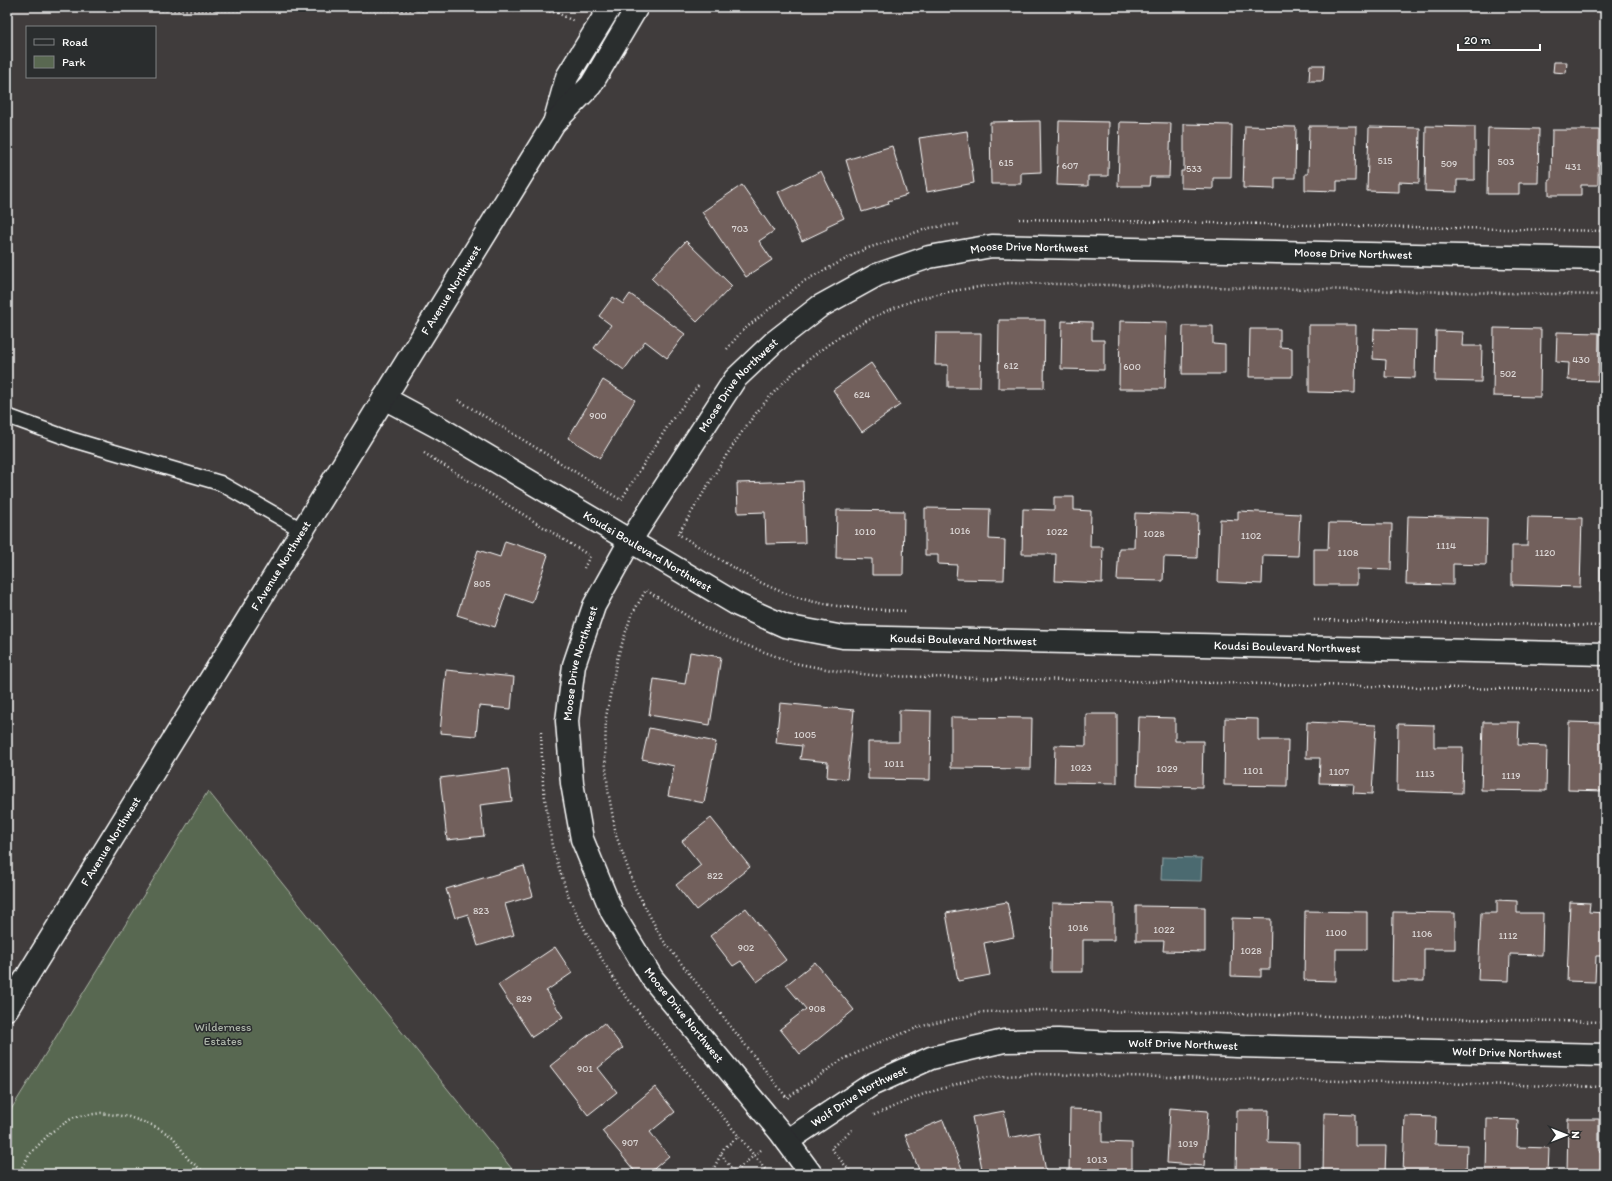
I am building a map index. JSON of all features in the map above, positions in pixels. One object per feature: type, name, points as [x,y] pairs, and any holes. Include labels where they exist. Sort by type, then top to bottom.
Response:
[{"type":"street","name":"F Avenue Northwest","points":[[554,123],[568,77],[610,7]]},
{"type":"street","name":"F Avenue Northwest","points":[[7,1009],[554,123],[591,85],[637,7]]},
{"type":"street","name":"Moose Drive Northwest","points":[[812,1174],[784,1137],[652,978],[612,912],[582,839],[572,783],[567,721],[574,665],[594,606],[630,541],[735,380],[774,342],[819,308],[877,275],[929,257],[992,246],[1605,259]]},
{"type":"street","name":"Koudsi Boulevard Northwest","points":[[384,398],[440,428],[745,608],[785,626],[843,637],[1605,654]]},
{"type":"street","name":"Wolf Drive Northwest","points":[[784,1137],[870,1085],[931,1058],[1004,1041],[1058,1040],[1113,1043],[1168,1043],[1605,1055]]},
{"type":"lane","points":[[7,416],[73,440],[220,483],[302,530]]},
{"type":"path","points":[[70,7],[80,10],[543,10],[558,13],[574,22]]},
{"type":"path","points":[[1018,219],[1605,231]]},
{"type":"path","points":[[723,355],[740,332],[804,281],[865,249],[929,228],[966,223]]},
{"type":"path","points":[[905,611],[850,609],[794,596],[754,579],[678,534],[733,447],[761,408],[781,386],[796,370],[838,336],[882,314],[922,298],[958,290],[1009,283],[1605,295]]},
{"type":"path","points":[[458,400],[621,500],[671,421],[700,384]]},
{"type":"path","points":[[1605,691],[873,675],[836,671],[794,663],[743,644],[706,628],[646,590],[631,616],[617,659],[606,717],[605,757],[608,790],[616,835],[635,888],[662,939],[787,1098],[842,1060],[878,1043],[922,1026],[984,1012],[1044,1010],[1605,1022]]},
{"type":"path","points":[[1311,620],[1605,626]]},
{"type":"path","points":[[873,1116],[924,1094],[977,1078],[1036,1074],[1605,1087]]},
{"type":"path","points":[[18,1174],[30,1154],[50,1133],[74,1117],[101,1113],[129,1117],[152,1125],[173,1137],[188,1159],[206,1174]]},
{"type":"path","points":[[852,1174],[831,1148],[854,1128]]},
{"type":"path","points":[[711,1174],[724,1148],[739,1136]]},
{"type":"path","points":[[721,1154],[734,1172],[784,1137]]},
{"type":"path","points":[[216,1174],[330,1172],[340,1174]]},
{"type":"green space","name":"Wilderness Estates","points":[[208,791],[516,1174],[7,1174],[7,1116]]},
{"type":"water","points":[[1162,857],[1202,858],[1201,881],[1161,880]]},
{"type":"building","points":[[1554,62],[1567,62],[1566,73],[1553,72]]},
{"type":"building","points":[[1310,65],[1324,65],[1323,81],[1309,81]]},
{"type":"building","points":[[1040,121],[1041,172],[1021,173],[1021,184],[991,184],[990,122]]},
{"type":"building","points":[[1059,121],[1109,122],[1108,176],[1088,176],[1088,186],[1057,185]]},
{"type":"building","points":[[1120,122],[1171,123],[1169,177],[1150,177],[1149,186],[1118,186]]},
{"type":"building","points":[[1184,124],[1232,125],[1231,178],[1213,178],[1213,189],[1181,188],[1181,171],[1184,171]]},
{"type":"building","points":[[1245,126],[1296,127],[1295,178],[1275,178],[1275,189],[1243,188]]},
{"type":"building","points":[[1309,126],[1356,126],[1355,181],[1337,181],[1337,191],[1305,190],[1305,174],[1308,174]]},
{"type":"building","points":[[1426,126],[1475,127],[1475,180],[1457,180],[1457,192],[1425,191]]},
{"type":"building","points":[[1369,127],[1420,128],[1419,183],[1399,182],[1399,192],[1367,191]]},
{"type":"building","points":[[1488,128],[1539,129],[1538,183],[1519,183],[1519,194],[1487,194]]},
{"type":"building","points":[[1552,130],[1599,130],[1598,185],[1581,185],[1581,195],[1549,195],[1549,180],[1551,180]]},
{"type":"building","points":[[967,131],[974,183],[927,192],[919,138]]},
{"type":"building","points":[[892,146],[907,195],[888,201],[889,204],[862,212],[846,160]]},
{"type":"building","points":[[821,171],[844,218],[827,226],[827,229],[802,241],[778,192]]},
{"type":"building","points":[[742,185],[774,231],[759,241],[772,260],[746,277],[702,212]]},
{"type":"building","points":[[686,241],[732,286],[697,322],[651,278]]},
{"type":"building","points":[[630,294],[685,334],[667,358],[645,341],[624,370],[594,348],[611,325],[599,316],[613,297],[623,304]]},
{"type":"building","points":[[999,320],[1045,320],[1044,388],[998,388]]},
{"type":"building","points":[[1062,321],[1092,322],[1092,340],[1104,340],[1104,370],[1061,369]]},
{"type":"building","points":[[1120,321],[1167,322],[1165,389],[1119,389]]},
{"type":"building","points":[[1309,325],[1356,325],[1355,393],[1309,392]]},
{"type":"building","points":[[1183,326],[1213,326],[1213,344],[1225,345],[1225,374],[1182,374]]},
{"type":"building","points":[[1494,328],[1541,329],[1540,397],[1493,396]]},
{"type":"building","points":[[1250,329],[1280,329],[1280,347],[1292,348],[1292,377],[1249,377]]},
{"type":"building","points":[[1374,329],[1416,330],[1415,378],[1385,377],[1386,360],[1373,359]]},
{"type":"building","points":[[1436,331],[1463,332],[1462,346],[1482,346],[1481,382],[1435,381]]},
{"type":"building","points":[[1557,332],[1599,333],[1598,381],[1568,380],[1569,363],[1556,362]]},
{"type":"building","points":[[936,333],[981,333],[980,387],[948,387],[948,365],[935,365]]},
{"type":"building","points":[[871,363],[900,405],[862,432],[833,390]]},
{"type":"building","points":[[603,380],[635,400],[600,458],[568,438]]},
{"type":"building","points":[[803,481],[805,543],[766,544],[765,512],[738,513],[737,483]]},
{"type":"building","points":[[1054,497],[1074,497],[1074,510],[1091,511],[1090,547],[1103,547],[1102,583],[1055,581],[1056,554],[1022,554],[1023,509],[1054,510]]},
{"type":"building","points":[[925,508],[990,509],[989,539],[1005,540],[1004,580],[956,579],[957,565],[938,564],[938,555],[925,555]]},
{"type":"building","points":[[837,510],[904,511],[903,575],[872,575],[872,559],[836,558]]},
{"type":"building","points":[[1238,511],[1300,514],[1298,556],[1263,555],[1262,584],[1218,582],[1220,519],[1238,520]]},
{"type":"building","points":[[1135,513],[1198,515],[1197,558],[1164,557],[1163,581],[1117,580],[1119,548],[1134,548]]},
{"type":"building","points":[[1408,516],[1487,518],[1486,565],[1453,564],[1453,585],[1406,584]]},
{"type":"building","points":[[1528,517],[1582,518],[1580,587],[1512,585],[1512,546],[1527,546]]},
{"type":"building","points":[[1329,523],[1392,524],[1391,570],[1357,569],[1357,585],[1314,585],[1314,549],[1328,549]]},
{"type":"building","points":[[505,541],[548,555],[532,603],[506,594],[495,627],[457,615],[478,550],[500,557]]},
{"type":"building","points":[[1600,553],[1605,553],[1605,591],[1600,591]]},
{"type":"building","points":[[690,652],[721,657],[710,725],[649,715],[654,679],[685,684]]},
{"type":"building","points":[[446,670],[514,677],[511,709],[479,706],[476,736],[440,733]]},
{"type":"building","points":[[780,703],[854,710],[847,779],[827,777],[828,762],[800,759],[802,746],[776,743]]},
{"type":"building","points":[[899,710],[931,711],[930,780],[868,779],[868,742],[899,742]]},
{"type":"building","points":[[1086,714],[1117,714],[1117,783],[1054,782],[1055,745],[1086,746]]},
{"type":"building","points":[[951,717],[1032,718],[1031,769],[951,768]]},
{"type":"building","points":[[1139,717],[1175,718],[1175,741],[1203,741],[1202,787],[1137,785]]},
{"type":"building","points":[[1225,718],[1258,719],[1258,740],[1288,740],[1287,786],[1224,785]]},
{"type":"building","points":[[1307,722],[1376,725],[1372,794],[1353,793],[1354,784],[1319,783],[1320,758],[1306,758]]},
{"type":"building","points":[[1483,722],[1519,722],[1518,745],[1547,746],[1546,791],[1481,790]]},
{"type":"building","points":[[1569,722],[1605,723],[1605,791],[1568,790]]},
{"type":"building","points":[[1398,724],[1434,725],[1434,747],[1463,747],[1462,793],[1397,791]]},
{"type":"building","points":[[649,728],[716,742],[704,803],[668,796],[674,766],[642,759]]},
{"type":"building","points":[[508,769],[512,801],[480,805],[484,836],[447,840],[440,778]]},
{"type":"building","points":[[711,818],[750,867],[696,910],[676,885],[701,865],[682,841]]},
{"type":"building","points":[[524,866],[533,896],[505,904],[514,935],[478,946],[468,914],[455,918],[446,889]]},
{"type":"building","points":[[1497,900],[1517,901],[1517,913],[1543,913],[1542,955],[1510,954],[1509,981],[1478,980],[1481,913],[1497,913]]},
{"type":"building","points":[[1007,902],[1014,937],[984,943],[990,975],[958,981],[946,913]]},
{"type":"building","points":[[1570,902],[1590,903],[1589,912],[1605,913],[1605,956],[1596,956],[1595,982],[1567,981]]},
{"type":"building","points":[[1052,903],[1114,904],[1114,940],[1083,940],[1083,972],[1051,972]]},
{"type":"building","points":[[1136,906],[1205,907],[1205,952],[1163,951],[1164,941],[1136,941]]},
{"type":"building","points":[[746,908],[786,960],[757,982],[741,961],[733,966],[710,936]]},
{"type":"building","points":[[1305,911],[1367,912],[1367,949],[1336,949],[1336,981],[1304,980]]},
{"type":"building","points":[[1393,912],[1455,913],[1455,949],[1424,949],[1424,981],[1392,981]]},
{"type":"building","points":[[1232,918],[1271,919],[1270,969],[1261,969],[1261,977],[1231,976]]},
{"type":"building","points":[[555,947],[572,973],[546,991],[563,1017],[532,1037],[498,985]]},
{"type":"building","points":[[815,962],[854,1010],[800,1054],[780,1029],[806,1009],[786,985]]},
{"type":"building","points":[[604,1023],[623,1048],[598,1068],[617,1092],[588,1115],[550,1066]]},
{"type":"building","points":[[655,1087],[675,1112],[650,1132],[669,1156],[648,1174],[637,1174],[602,1131]]},
{"type":"building","points":[[1170,1108],[1208,1111],[1204,1166],[1167,1163]]},
{"type":"building","points":[[1070,1109],[1102,1110],[1102,1142],[1132,1143],[1132,1174],[1069,1174]]},
{"type":"building","points":[[1237,1110],[1269,1110],[1268,1142],[1299,1143],[1299,1174],[1236,1174]]},
{"type":"building","points":[[1004,1111],[1009,1138],[1039,1132],[1046,1172],[1035,1174],[983,1174],[972,1117]]},
{"type":"building","points":[[1324,1113],[1355,1114],[1355,1146],[1386,1146],[1385,1174],[1323,1174]]},
{"type":"building","points":[[1405,1116],[1436,1117],[1435,1144],[1467,1145],[1466,1174],[1403,1174]]},
{"type":"building","points":[[1487,1119],[1518,1120],[1517,1147],[1549,1148],[1548,1174],[1486,1174]]},
{"type":"building","points":[[1568,1119],[1599,1119],[1599,1151],[1605,1151],[1605,1174],[1567,1174]]},
{"type":"building","points":[[943,1120],[964,1174],[910,1174],[919,1170],[905,1135]]}]
